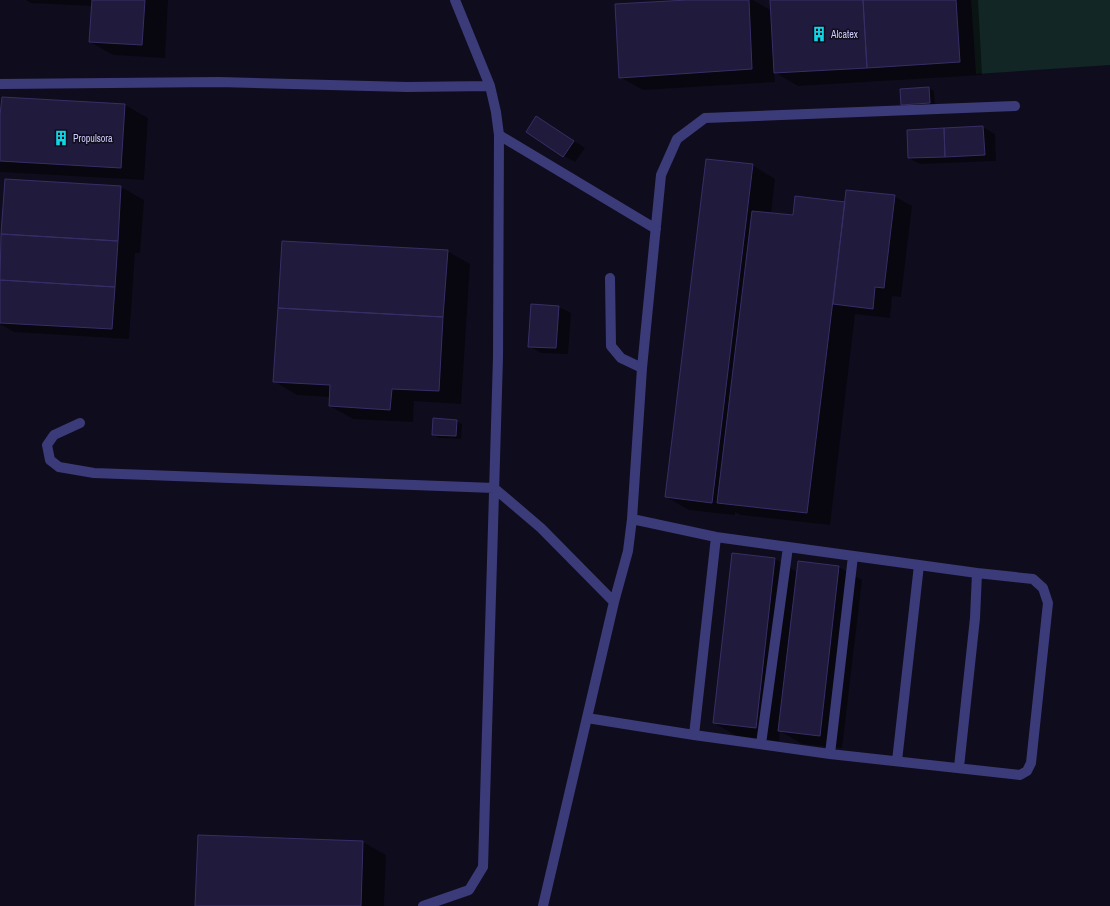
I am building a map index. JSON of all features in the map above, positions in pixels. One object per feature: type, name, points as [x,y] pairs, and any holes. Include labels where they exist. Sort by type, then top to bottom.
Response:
[{"type":"street","points":[[423,906],[469,890],[483,867],[498,358],[499,135],[496,112],[490,86],[455,0]]},
{"type":"street","points":[[0,84],[219,82],[407,87],[490,86]]},
{"type":"street","points":[[543,906],[614,602],[628,552],[632,519],[642,368],[661,176],[677,139],[705,118],[1015,106]]},
{"type":"street","points":[[499,135],[656,229]]},
{"type":"street","points":[[610,278],[611,346],[621,358],[642,368]]},
{"type":"street","points":[[80,423],[54,435],[47,445],[50,460],[59,467],[94,473],[494,488],[541,528],[614,602]]},
{"type":"street","points":[[587,718],[830,754],[959,767],[1020,775],[1027,771],[1031,763],[1048,602],[1043,588],[1033,579],[977,573],[716,537],[632,519]]},
{"type":"street","points":[[694,735],[716,537]]},
{"type":"street","points":[[761,744],[788,547]]},
{"type":"street","points":[[830,754],[853,556]]},
{"type":"street","points":[[896,761],[919,565]]},
{"type":"street","points":[[959,767],[975,618],[977,573]]},
{"type":"green space","points":[[971,0],[1110,0],[1110,65],[976,74]]},
{"type":"building","points":[[92,0],[145,0],[142,45],[89,42]]},
{"type":"building","points":[[687,0],[749,0],[752,69],[619,78],[615,4]]},
{"type":"building","name":"Alcatex","points":[[770,0],[863,0],[867,68],[774,73]]},
{"type":"building","points":[[863,0],[956,0],[960,62],[867,68]]},
{"type":"building","points":[[929,87],[930,103],[901,105],[900,89]]},
{"type":"building","name":"Propulsora","points":[[2,97],[125,104],[121,168],[0,161],[0,115]]},
{"type":"building","points":[[536,116],[574,141],[563,157],[526,132]]},
{"type":"building","points":[[983,126],[985,155],[945,157],[944,128]]},
{"type":"building","points":[[944,128],[945,157],[908,158],[907,130]]},
{"type":"building","points":[[706,159],[753,164],[712,503],[665,497]]},
{"type":"building","points":[[5,179],[121,186],[118,241],[1,234]]},
{"type":"building","points":[[846,190],[895,195],[884,288],[875,287],[873,309],[833,304]]},
{"type":"building","points":[[795,196],[845,202],[807,513],[717,503],[752,211],[793,215]]},
{"type":"building","points":[[1,234],[118,241],[115,287],[0,280]]},
{"type":"building","points":[[282,241],[448,250],[443,317],[278,308]]},
{"type":"building","points":[[0,280],[115,287],[112,329],[0,323]]},
{"type":"building","points":[[531,304],[559,306],[556,348],[528,347]]},
{"type":"building","points":[[278,308],[443,317],[439,391],[392,389],[390,410],[329,406],[330,385],[273,382]]},
{"type":"building","points":[[433,418],[457,420],[456,436],[432,435]]},
{"type":"building","points":[[732,553],[775,558],[756,728],[713,723]]},
{"type":"building","points":[[798,561],[839,566],[820,736],[778,731]]},
{"type":"building","points":[[198,835],[363,841],[361,906],[195,906]]},
{"type":"place","name":"Alcatex","points":[[819,34]]},
{"type":"place","name":"Propulsora","points":[[61,138]]}]
